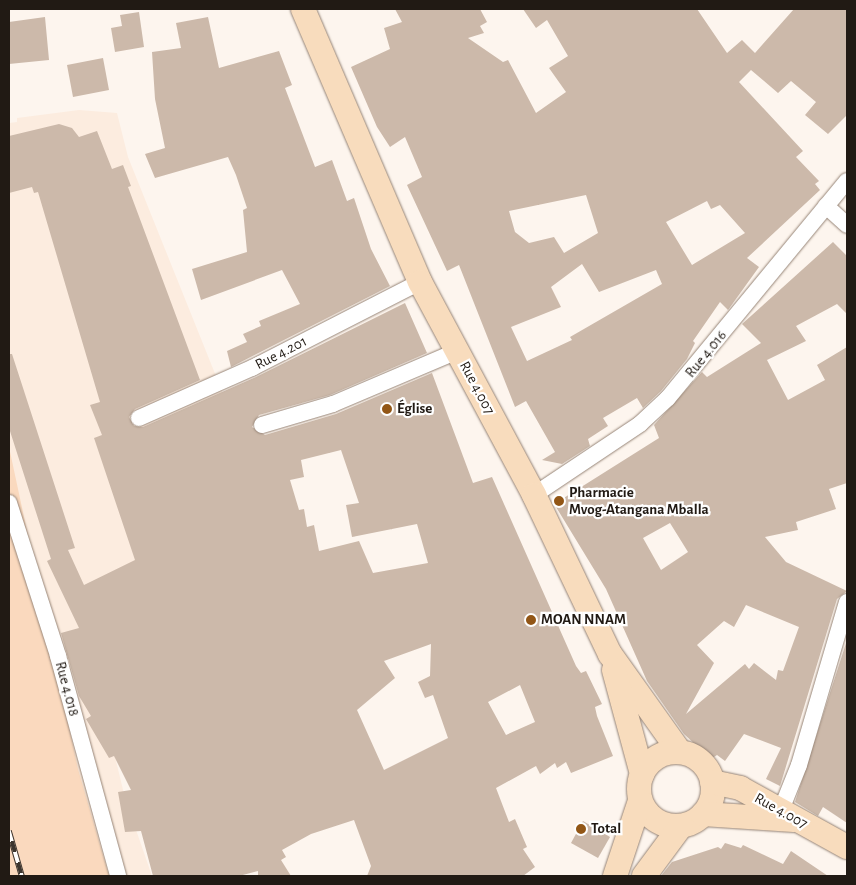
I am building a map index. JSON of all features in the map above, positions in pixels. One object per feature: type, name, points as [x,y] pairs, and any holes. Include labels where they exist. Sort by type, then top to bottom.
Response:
[{"type":"main road","name":"Rue 4.007","points":[[303,9],[420,282],[534,495],[610,654],[680,752]]},
{"type":"main road","points":[[610,654],[642,774],[640,800],[615,876]]},
{"type":"main road","points":[[642,774],[657,757],[680,752],[701,762],[712,782],[713,793],[703,814]]},
{"type":"main road","name":"Rue 4.007","points":[[712,782],[732,785],[847,847]]},
{"type":"main road","points":[[640,800],[656,821],[681,826]]},
{"type":"main road","points":[[644,876],[681,826],[703,814],[789,815]]},
{"type":"street","name":"Rue 4.016","points":[[534,495],[640,424],[668,398],[701,364],[847,181]]},
{"type":"street","points":[[826,206],[847,225]]},
{"type":"street","name":"Rue 4.201","points":[[139,418],[252,368],[420,282]]},
{"type":"street","points":[[262,425],[341,401],[457,351]]},
{"type":"street","name":"Rue 4.018","points":[[9,503],[58,656],[118,876]]},
{"type":"street","points":[[789,815],[799,764],[847,602]]},
{"type":"shaded area","points":[[79,110],[117,113],[128,157],[222,391],[258,534],[102,703],[125,798],[152,876],[102,876],[9,555],[9,123],[17,122],[17,118]]},
{"type":"shaded area","points":[[9,447],[78,769],[109,876],[9,876]]},
{"type":"building","points":[[395,9],[480,9],[487,22],[480,26],[484,33],[468,38],[503,62],[508,60],[536,113],[566,92],[549,68],[568,56],[547,20],[536,28],[523,9],[697,9],[727,53],[742,40],[755,53],[794,9],[847,9],[847,115],[828,134],[805,115],[816,102],[791,81],[778,93],[751,70],[739,82],[803,151],[796,157],[819,181],[815,184],[820,190],[747,258],[759,267],[728,310],[720,302],[693,341],[695,343],[687,359],[661,391],[643,408],[637,398],[603,418],[608,426],[588,439],[590,446],[562,464],[542,460],[555,452],[526,401],[515,407],[459,265],[447,271],[407,185],[422,177],[405,137],[390,147],[377,127],[351,67],[390,49],[384,28],[402,22]],"holes":[[[586,195],[598,233],[564,253],[554,237],[529,243],[515,232],[509,211]],[[707,201],[711,209],[720,205],[745,233],[692,265],[666,222]],[[582,264],[599,292],[656,270],[662,284],[570,337],[572,340],[527,361],[511,327],[561,307],[551,287]]]},
{"type":"building","points":[[139,12],[144,47],[115,52],[111,28],[122,26],[120,15]]},
{"type":"building","points":[[45,17],[49,60],[9,64],[9,22]]},
{"type":"building","points":[[208,17],[219,68],[279,51],[292,85],[285,88],[315,167],[332,160],[347,201],[354,198],[371,249],[390,286],[231,367],[227,351],[247,342],[243,334],[261,326],[259,321],[300,304],[282,270],[201,300],[192,269],[247,252],[243,210],[247,208],[236,175],[228,157],[155,178],[145,154],[165,148],[155,99],[152,52],[181,48],[176,23]]},
{"type":"building","points":[[103,58],[109,90],[73,97],[67,65]]},
{"type":"building","points":[[59,124],[72,128],[79,137],[97,131],[112,169],[123,165],[131,186],[128,187],[200,380],[135,409],[129,417],[134,426],[143,427],[256,377],[405,303],[427,353],[330,395],[259,415],[252,427],[265,435],[336,414],[432,373],[473,483],[492,477],[576,666],[581,673],[586,671],[602,704],[595,707],[613,756],[571,773],[566,762],[557,768],[555,763],[540,774],[536,766],[496,788],[509,822],[515,819],[527,847],[523,849],[535,867],[523,876],[367,876],[371,866],[354,820],[311,834],[282,850],[286,857],[281,860],[291,876],[258,876],[258,871],[239,876],[153,876],[141,831],[125,832],[118,792],[131,790],[114,756],[109,758],[86,719],[91,716],[79,696],[61,633],[79,628],[47,561],[51,559],[9,428],[9,354],[12,354],[75,548],[68,550],[84,585],[135,560],[94,438],[102,435],[90,405],[100,402],[38,192],[34,193],[32,187],[9,193],[9,136]],"holes":[[[341,450],[359,503],[346,505],[352,537],[417,524],[428,563],[373,573],[359,541],[319,551],[314,525],[307,527],[304,509],[299,510],[290,480],[304,477],[301,460]],[[431,644],[430,676],[418,682],[425,698],[433,695],[448,738],[384,770],[357,710],[395,678],[384,661]],[[520,685],[535,722],[506,735],[488,702]]]},
{"type":"building","points":[[833,242],[847,256],[847,314],[837,304],[796,326],[806,341],[767,360],[788,400],[825,380],[817,365],[847,347],[847,483],[829,489],[836,509],[796,522],[798,530],[765,537],[786,562],[847,591],[837,599],[780,786],[766,779],[781,748],[744,734],[725,761],[717,755],[711,759],[684,734],[647,681],[606,589],[556,507],[561,504],[559,501],[659,438],[654,425],[702,372],[707,377],[761,343],[742,324]],"holes":[[[670,523],[688,552],[661,570],[643,538]],[[746,605],[799,627],[783,671],[778,670],[776,680],[754,663],[749,669],[745,664],[686,714],[714,663],[697,645],[724,621],[734,627]]]},
{"type":"building","points":[[847,640],[847,823],[823,807],[818,816],[795,802]]},
{"type":"building","points":[[583,821],[610,837],[598,858],[571,843]]},
{"type":"building","points":[[725,843],[741,848],[743,845],[783,864],[791,851],[828,876],[661,876],[672,862],[718,847],[721,849]]},
{"type":"railway","points":[[9,831],[22,876]]},
{"type":"place","name":"Église","points":[[387,409]]},
{"type":"place","name":"Pharmacie Mvog-Atangana Mballa","points":[[559,501]]},
{"type":"place","name":"MOAN NNAM","points":[[531,620]]},
{"type":"place","name":"Total","points":[[581,829]]}]
